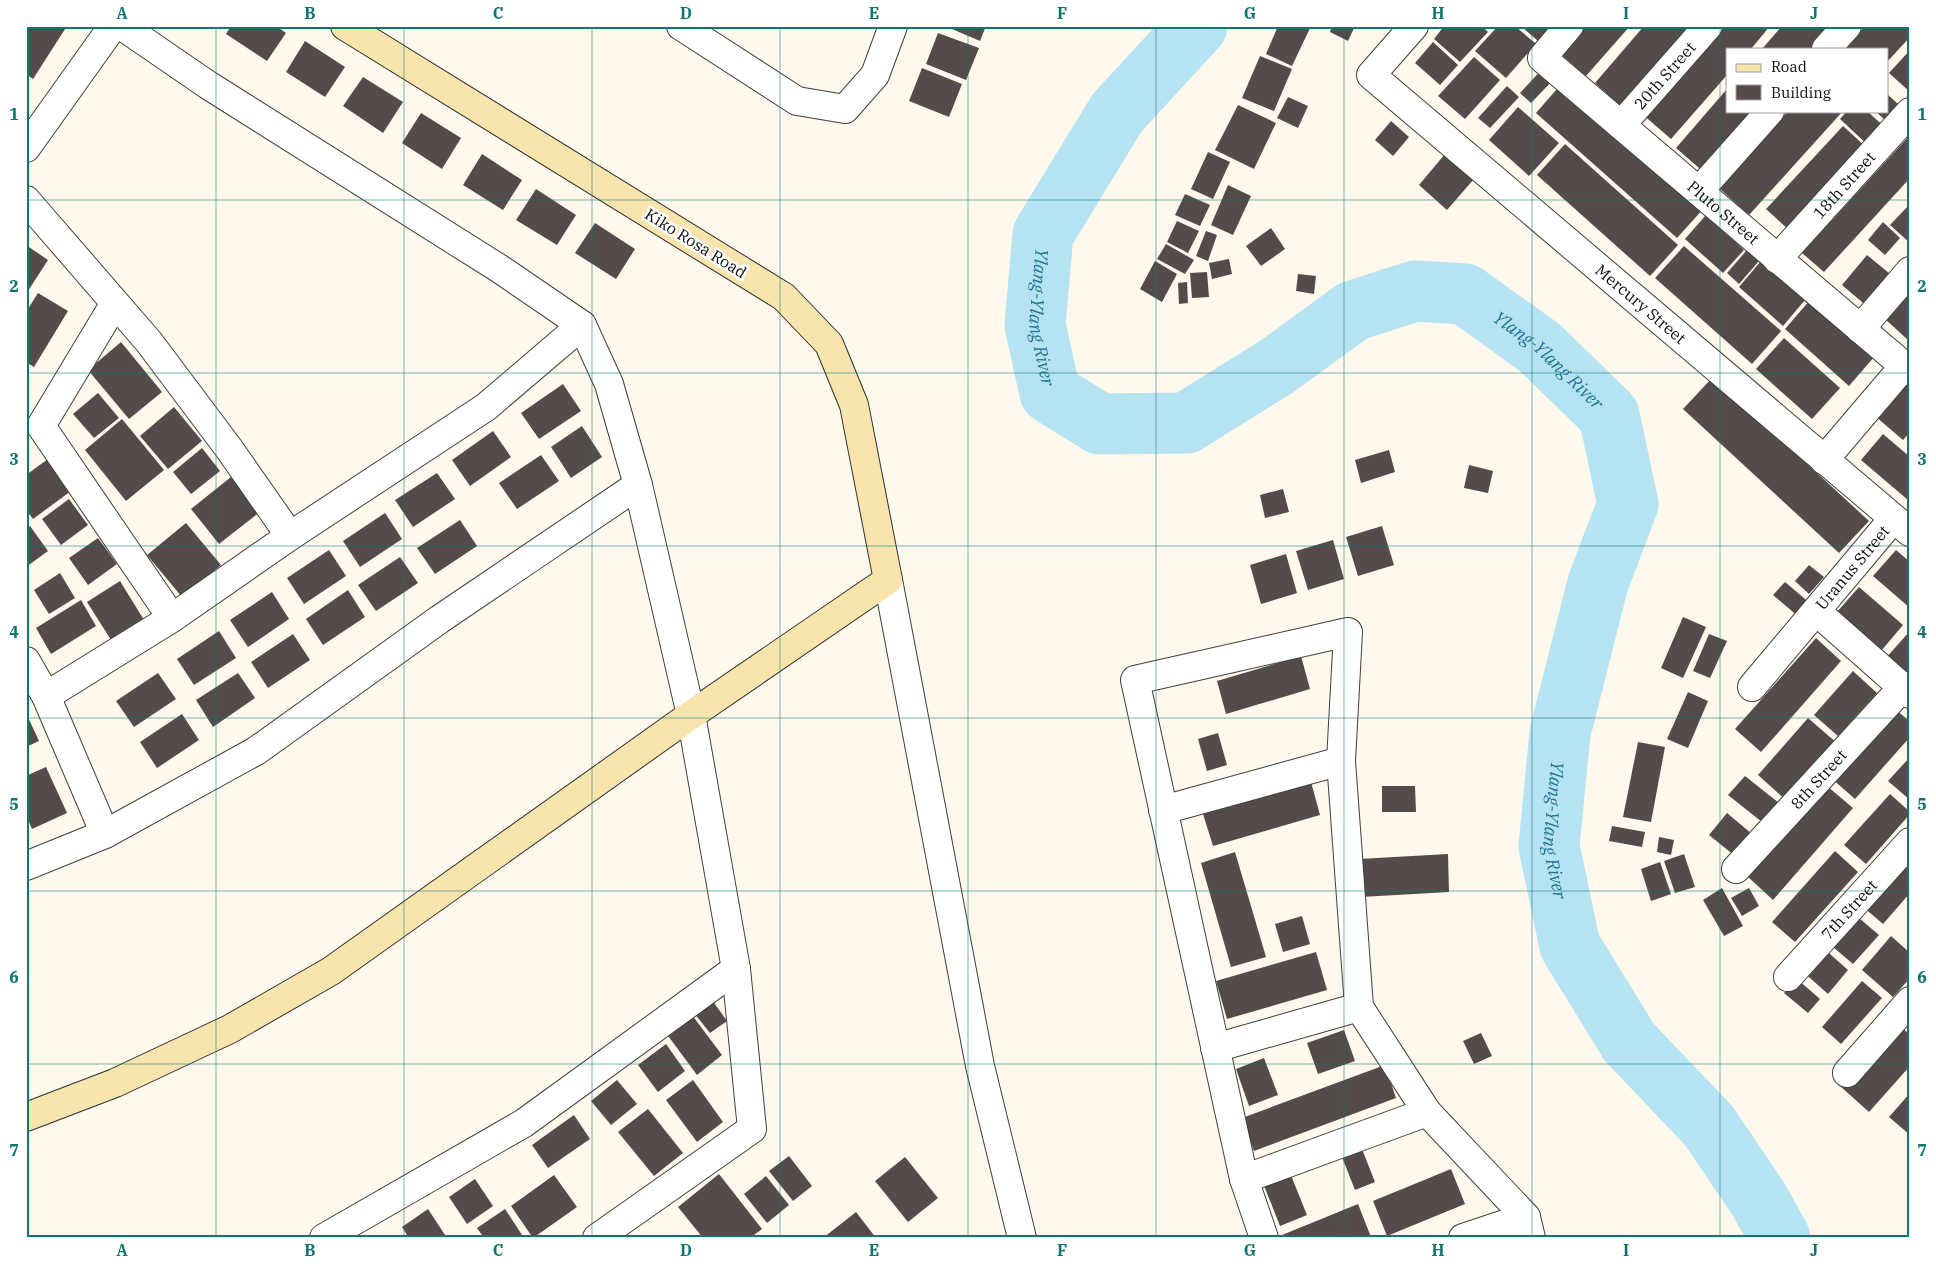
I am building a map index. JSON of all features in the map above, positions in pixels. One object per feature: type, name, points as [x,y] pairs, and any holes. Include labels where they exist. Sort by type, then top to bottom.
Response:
[{"type":"street","points":[[26,148],[113,26]]},
{"type":"street","points":[[122,26],[208,85],[500,269],[582,325],[609,384],[638,485],[692,715],[736,969],[752,1129],[597,1238]]},
{"type":"street","name":"Kiko Rosa Road","points":[[344,26],[784,297],[829,344],[854,406],[888,580]]},
{"type":"street","points":[[681,26],[797,101],[845,109],[875,75],[893,26]]},
{"type":"street","name":"Mercury Street","points":[[1414,26],[1371,75],[1902,526]]},
{"type":"street","name":"Pluto Street","points":[[1569,26],[1542,58],[1907,369],[1824,460]]},
{"type":"street","name":"20th Street","points":[[1621,125],[1708,26]]},
{"type":"street","points":[[1827,48],[1847,26]]},
{"type":"street","points":[[1699,191],[1769,112]]},
{"type":"street","name":"18th Street","points":[[1777,259],[1910,112]]},
{"type":"street","points":[[26,200],[149,342],[290,536]]},
{"type":"street","points":[[1860,329],[1910,271]]},
{"type":"street","points":[[115,303],[41,426],[172,618]]},
{"type":"street","points":[[46,696],[172,618],[290,536],[486,407],[582,325]]},
{"type":"street","points":[[26,866],[105,834],[256,751],[440,619],[638,485]]},
{"type":"street","name":"Uranus Street","points":[[1902,526],[1816,611],[1906,691]]},
{"type":"street","points":[[26,1117],[115,1083],[230,1029],[331,971],[692,715],[888,580],[980,1066],[1022,1238]]},
{"type":"street","points":[[1752,687],[1816,611]]},
{"type":"street","points":[[1264,1238],[1244,1179],[1136,680],[1348,632],[1341,761],[1359,1006],[1427,1112],[1528,1227]]},
{"type":"street","points":[[26,661],[46,696],[105,834]]},
{"type":"street","name":"8th Street","points":[[1736,869],[1906,691]]},
{"type":"street","points":[[1163,810],[1341,761]]},
{"type":"street","name":"7th Street","points":[[1788,977],[1910,842]]},
{"type":"street","points":[[324,1238],[524,1123],[736,969]]},
{"type":"street","points":[[1847,1073],[1910,1001]]},
{"type":"street","points":[[1215,1048],[1359,1006]]},
{"type":"street","points":[[1244,1179],[1427,1112]]},
{"type":"street","points":[[1463,1238],[1528,1227]]},
{"type":"building","points":[[26,26],[67,26],[33,79],[26,74]]},
{"type":"building","points":[[231,26],[276,26],[286,33],[267,61],[226,34]]},
{"type":"building","points":[[945,26],[986,26],[980,41]]},
{"type":"building","points":[[1278,26],[1311,26],[1292,66],[1266,54]]},
{"type":"building","points":[[1332,26],[1355,26],[1348,41],[1330,32]]},
{"type":"building","points":[[1444,26],[1482,26],[1488,32],[1460,62],[1434,39]]},
{"type":"building","points":[[1498,26],[1515,26],[1536,44],[1506,78],[1475,51]]},
{"type":"building","points":[[1521,26],[1551,26],[1538,41]]},
{"type":"building","points":[[1580,26],[1630,26],[1586,76],[1558,52]]},
{"type":"building","points":[[1644,26],[1697,26],[1624,109],[1595,83]]},
{"type":"building","points":[[1718,26],[1770,26],[1752,48],[1726,48],[1726,76],[1671,139],[1641,113]]},
{"type":"building","points":[[1782,26],[1837,26],[1818,48],[1763,48]]},
{"type":"building","points":[[1865,26],[1910,26],[1910,37],[1888,61],[1888,48],[1846,48]]},
{"type":"building","points":[[938,33],[979,48],[966,80],[926,64]]},
{"type":"building","points":[[305,41],[345,67],[325,97],[286,72]]},
{"type":"building","points":[[1433,42],[1458,65],[1440,85],[1415,63]]},
{"type":"building","points":[[1910,50],[1910,92],[1889,73]]},
{"type":"building","points":[[1260,56],[1292,69],[1274,111],[1242,98]]},
{"type":"building","points":[[1474,57],[1500,80],[1465,119],[1438,96]]},
{"type":"building","points":[[1545,66],[1556,77],[1531,103],[1520,93]]},
{"type":"building","points":[[922,68],[962,84],[949,117],[909,101]]},
{"type":"building","points":[[363,77],[403,102],[383,133],[343,106]]},
{"type":"building","points":[[1563,82],[1705,207],[1677,238],[1536,113]]},
{"type":"building","points":[[1507,86],[1519,97],[1490,128],[1478,118]]},
{"type":"building","points":[[1726,90],[1726,112],[1761,112],[1706,174],[1676,148]]},
{"type":"building","points":[[1888,95],[1898,104],[1884,119],[1876,112],[1888,112]]},
{"type":"building","points":[[1288,97],[1308,106],[1298,128],[1277,118]]},
{"type":"building","points":[[1238,105],[1276,123],[1254,169],[1215,150]]},
{"type":"building","points":[[1518,107],[1559,143],[1529,176],[1489,140]]},
{"type":"building","points":[[1787,112],[1842,112],[1749,215],[1719,188]]},
{"type":"building","points":[[1846,112],[1868,112],[1888,130],[1871,148],[1840,119]]},
{"type":"building","points":[[421,113],[461,138],[442,169],[402,143]]},
{"type":"building","points":[[1391,121],[1409,137],[1393,156],[1375,140]]},
{"type":"building","points":[[1843,126],[1866,147],[1790,231],[1766,209]]},
{"type":"building","points":[[1910,135],[1910,178],[1824,272],[1802,253]]},
{"type":"building","points":[[1565,144],[1678,245],[1650,276],[1537,175]]},
{"type":"building","points":[[1208,152],[1230,162],[1213,199],[1191,189]]},
{"type":"building","points":[[482,154],[522,180],[503,210],[463,185]]},
{"type":"building","points":[[1445,154],[1474,179],[1447,210],[1419,185]]},
{"type":"building","points":[[1228,185],[1251,196],[1233,235],[1211,225]]},
{"type":"building","points":[[536,189],[576,215],[557,245],[516,220]]},
{"type":"building","points":[[1185,194],[1210,205],[1200,226],[1175,215]]},
{"type":"building","points":[[1910,204],[1910,243],[1890,225]]},
{"type":"building","points":[[1706,215],[1744,250],[1723,273],[1685,239]]},
{"type":"building","points":[[1177,221],[1199,231],[1188,253],[1167,242]]},
{"type":"building","points":[[1883,222],[1900,238],[1885,255],[1868,240]]},
{"type":"building","points":[[595,223],[635,249],[616,279],[575,253]]},
{"type":"building","points":[[1271,228],[1285,249],[1261,266],[1246,246]]},
{"type":"building","points":[[1206,231],[1217,235],[1208,261],[1196,256]]},
{"type":"building","points":[[1166,244],[1194,260],[1185,274],[1157,259]]},
{"type":"building","points":[[26,245],[48,260],[26,294]]},
{"type":"building","points":[[1684,246],[1781,331],[1752,364],[1655,278]]},
{"type":"building","points":[[1747,250],[1759,261],[1739,284],[1727,273]]},
{"type":"building","points":[[1867,255],[1895,278],[1869,308],[1842,285]]},
{"type":"building","points":[[1229,259],[1232,274],[1212,279],[1209,263]]},
{"type":"building","points":[[1155,261],[1177,274],[1162,302],[1140,289]]},
{"type":"building","points":[[1761,261],[1805,300],[1783,326],[1739,287]]},
{"type":"building","points":[[1207,272],[1209,297],[1192,298],[1190,273]]},
{"type":"building","points":[[1298,274],[1316,276],[1314,294],[1296,291]]},
{"type":"building","points":[[1187,282],[1188,303],[1179,304],[1178,283]]},
{"type":"building","points":[[1910,289],[1910,339],[1908,340],[1884,318]]},
{"type":"building","points":[[38,293],[68,311],[34,367],[26,362],[26,312]]},
{"type":"building","points":[[1810,300],[1874,357],[1849,386],[1785,329]]},
{"type":"building","points":[[1784,338],[1840,388],[1812,419],[1756,369]]},
{"type":"building","points":[[121,342],[162,392],[129,419],[88,370]]},
{"type":"building","points":[[1713,377],[1869,521],[1839,553],[1683,409]]},
{"type":"building","points":[[1910,379],[1910,432],[1903,440],[1875,416]]},
{"type":"building","points":[[563,384],[581,411],[539,439],[521,413]]},
{"type":"building","points":[[98,393],[119,418],[94,438],[73,414]]},
{"type":"building","points":[[174,407],[202,441],[168,469],[140,436]]},
{"type":"building","points":[[122,419],[164,470],[126,501],[85,450]]},
{"type":"building","points":[[582,426],[602,457],[571,478],[551,447]]},
{"type":"building","points":[[493,431],[511,457],[470,486],[452,460]]},
{"type":"building","points":[[1883,434],[1910,457],[1908,500],[1861,460]]},
{"type":"building","points":[[202,448],[220,471],[191,494],[173,472]]},
{"type":"building","points":[[1389,450],[1395,472],[1361,483],[1355,460]]},
{"type":"building","points":[[541,455],[559,481],[517,509],[499,483]]},
{"type":"building","points":[[48,459],[71,491],[33,519],[26,510],[26,475]]},
{"type":"building","points":[[1469,465],[1493,471],[1488,493],[1464,488]]},
{"type":"building","points":[[236,473],[265,508],[219,544],[191,509]]},
{"type":"building","points":[[437,473],[455,499],[413,527],[395,500]]},
{"type":"building","points":[[1283,489],[1289,512],[1265,518],[1260,495]]},
{"type":"building","points":[[69,499],[88,525],[61,545],[42,519]]},
{"type":"building","points":[[385,513],[402,539],[360,567],[343,541]]},
{"type":"building","points":[[460,520],[477,546],[435,574],[417,548]]},
{"type":"building","points":[[186,523],[221,565],[182,597],[147,555]]},
{"type":"building","points":[[30,526],[48,551],[26,567],[26,529]]},
{"type":"building","points":[[1382,526],[1394,565],[1358,576],[1346,537]]},
{"type":"building","points":[[98,538],[117,564],[88,585],[69,558]]},
{"type":"building","points":[[1333,540],[1344,579],[1308,590],[1296,551]]},
{"type":"building","points":[[329,550],[346,576],[304,604],[287,578]]},
{"type":"building","points":[[1896,550],[1910,562],[1910,608],[1873,576]]},
{"type":"building","points":[[1286,554],[1297,593],[1261,604],[1250,565]]},
{"type":"building","points":[[400,557],[418,583],[376,611],[358,585]]},
{"type":"building","points":[[1809,565],[1824,577],[1809,594],[1795,581]]},
{"type":"building","points":[[60,573],[75,598],[49,614],[34,590]]},
{"type":"building","points":[[120,581],[144,620],[111,640],[87,602]]},
{"type":"building","points":[[1785,582],[1811,604],[1799,617],[1773,595]]},
{"type":"building","points":[[1859,587],[1903,625],[1881,651],[1836,613]]},
{"type":"building","points":[[348,590],[365,617],[323,645],[306,619]]},
{"type":"building","points":[[272,592],[289,619],[248,647],[230,620]]},
{"type":"building","points":[[81,600],[96,626],[51,654],[36,628]]},
{"type":"building","points":[[1683,617],[1706,627],[1683,678],[1661,668]]},
{"type":"building","points":[[219,631],[236,658],[194,685],[177,659]]},
{"type":"building","points":[[1910,631],[1910,680],[1885,659]]},
{"type":"building","points":[[293,634],[310,660],[268,688],[251,662]]},
{"type":"building","points":[[1709,634],[1727,641],[1710,678],[1693,671]]},
{"type":"building","points":[[1816,638],[1841,661],[1761,752],[1735,729]]},
{"type":"building","points":[[1301,656],[1310,689],[1226,714],[1217,681]]},
{"type":"building","points":[[1853,671],[1877,693],[1838,736],[1814,715]]},
{"type":"building","points":[[158,673],[176,699],[134,727],[116,701]]},
{"type":"building","points":[[238,673],[255,698],[213,727],[196,700]]},
{"type":"building","points":[[1688,692],[1708,701],[1688,748],[1667,739]]},
{"type":"building","points":[[1893,707],[1910,722],[1910,737],[1855,799],[1830,777]]},
{"type":"building","points":[[26,713],[39,741],[26,747]]},
{"type":"building","points":[[182,714],[199,740],[157,768],[140,742]]},
{"type":"building","points":[[1808,718],[1838,744],[1787,801],[1758,775]]},
{"type":"building","points":[[1218,733],[1227,765],[1207,771],[1198,739]]},
{"type":"building","points":[[1638,742],[1665,747],[1651,822],[1623,817]]},
{"type":"building","points":[[1910,757],[1910,800],[1888,781]]},
{"type":"building","points":[[46,767],[67,813],[32,829],[26,815],[26,776]]},
{"type":"building","points":[[1745,776],[1783,806],[1767,826],[1728,795]]},
{"type":"building","points":[[1311,782],[1320,815],[1213,846],[1203,814]]},
{"type":"building","points":[[1382,786],[1415,786],[1416,812],[1382,812]]},
{"type":"building","points":[[1827,786],[1853,808],[1773,900],[1747,876]]},
{"type":"building","points":[[1890,794],[1910,814],[1866,864],[1844,845]]},
{"type":"building","points":[[1727,813],[1752,834],[1735,856],[1709,835]]},
{"type":"building","points":[[1612,826],[1645,832],[1642,847],[1609,841]]},
{"type":"building","points":[[1659,837],[1674,840],[1671,855],[1657,852]]},
{"type":"building","points":[[1835,851],[1858,872],[1795,942],[1772,922]]},
{"type":"building","points":[[1235,852],[1266,957],[1231,967],[1201,863]]},
{"type":"building","points":[[1910,852],[1910,893],[1883,924],[1862,906]]},
{"type":"building","points":[[1448,854],[1449,892],[1361,897],[1359,859]]},
{"type":"building","points":[[1684,854],[1695,887],[1675,893],[1664,861]]},
{"type":"building","points":[[1660,862],[1671,894],[1651,901],[1641,869]]},
{"type":"building","points":[[1722,888],[1743,926],[1724,936],[1703,900]]},
{"type":"building","points":[[1749,888],[1759,906],[1742,916],[1731,898]]},
{"type":"building","points":[[1302,916],[1310,944],[1283,952],[1275,924]]},
{"type":"building","points":[[1859,918],[1879,935],[1853,964],[1833,947]]},
{"type":"building","points":[[1891,936],[1910,953],[1910,978],[1893,997],[1862,970]]},
{"type":"building","points":[[1821,946],[1848,970],[1828,994],[1801,970]]},
{"type":"building","points":[[1316,952],[1327,990],[1227,1019],[1216,981]]},
{"type":"building","points":[[1797,979],[1820,999],[1808,1013],[1784,993]]},
{"type":"building","points":[[1862,981],[1882,998],[1841,1044],[1822,1027]]},
{"type":"building","points":[[712,1000],[727,1021],[710,1033],[694,1013]]},
{"type":"building","points":[[689,1011],[722,1055],[697,1075],[663,1029]]},
{"type":"building","points":[[1896,1022],[1910,1035],[1910,1066],[1869,1112],[1840,1086]]},
{"type":"building","points":[[1344,1030],[1355,1061],[1318,1074],[1307,1043]]},
{"type":"building","points":[[1481,1033],[1492,1056],[1474,1064],[1463,1041]]},
{"type":"building","points":[[666,1044],[685,1071],[658,1092],[638,1065]]},
{"type":"building","points":[[1264,1058],[1278,1095],[1249,1106],[1236,1069]]},
{"type":"building","points":[[1385,1065],[1396,1098],[1254,1151],[1242,1118]]},
{"type":"building","points":[[617,1080],[637,1104],[611,1125],[591,1101]]},
{"type":"building","points":[[693,1080],[723,1122],[697,1142],[666,1100]]},
{"type":"building","points":[[1910,1093],[1910,1135],[1889,1117]]},
{"type":"building","points":[[648,1109],[683,1153],[654,1176],[618,1132]]},
{"type":"building","points":[[574,1115],[590,1139],[548,1168],[532,1145]]},
{"type":"building","points":[[1358,1139],[1375,1182],[1355,1190],[1338,1147]]},
{"type":"building","points":[[789,1156],[812,1186],[793,1201],[769,1171]]},
{"type":"building","points":[[905,1157],[938,1198],[908,1222],[875,1181]]},
{"type":"building","points":[[1288,1168],[1307,1215],[1280,1226],[1261,1178]]},
{"type":"building","points":[[1451,1169],[1465,1204],[1387,1236],[1373,1201]]},
{"type":"building","points":[[719,1174],[762,1229],[750,1238],[703,1238],[678,1207]]},
{"type":"building","points":[[554,1175],[577,1207],[533,1238],[511,1206]]},
{"type":"building","points":[[766,1176],[789,1205],[767,1223],[744,1194]]},
{"type":"building","points":[[475,1179],[493,1206],[467,1224],[449,1197]]},
{"type":"building","points":[[1358,1204],[1371,1237],[1283,1238],[1282,1235]]},
{"type":"building","points":[[428,1209],[447,1238],[409,1238],[402,1227]]},
{"type":"building","points":[[505,1209],[524,1238],[484,1238],[477,1228]]},
{"type":"building","points":[[856,1212],[876,1238],[823,1238]]},
{"type":"waterway","name":"Ylang-Ylang River","points":[[1197,26],[1117,113],[1043,234],[1035,325],[1050,393],[1100,424],[1186,423],[1276,367],[1353,311],[1415,291],[1465,294],[1539,347],[1609,415],[1628,504],[1598,583],[1560,733],[1549,846],[1570,946],[1629,1042],[1709,1126],[1759,1200],[1780,1238]]}]
